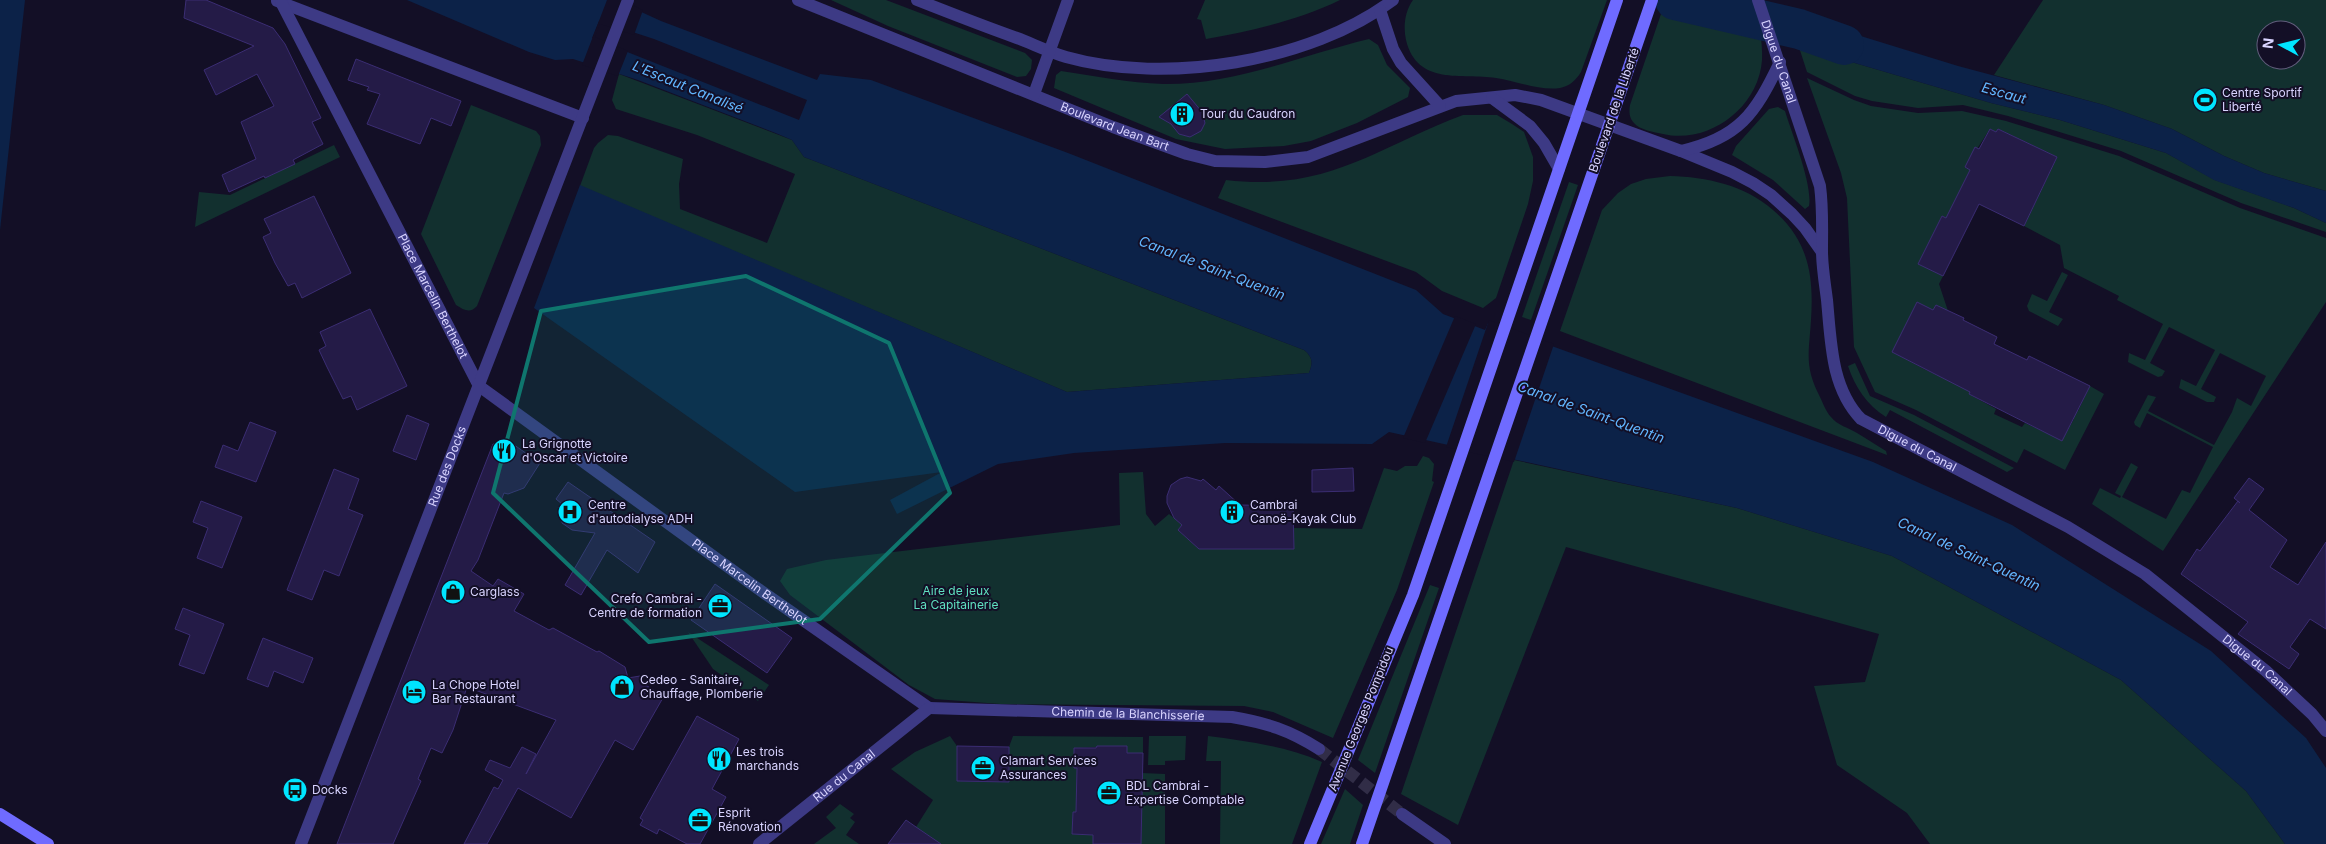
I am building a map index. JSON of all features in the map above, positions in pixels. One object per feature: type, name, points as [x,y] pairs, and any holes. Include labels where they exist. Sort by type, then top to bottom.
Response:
[{"type":"main road","points":[[1559,169],[1617,0]]},
{"type":"main road","name":"Boulevard de la Liberté","points":[[1362,844],[1652,0]]},
{"type":"main road","name":"Avenue Georges Pompidou","points":[[1310,844],[1413,595],[1559,169]]},
{"type":"main road","points":[[0,814],[48,844]]},
{"type":"street","name":"Rue des Docks","points":[[301,844],[628,0]]},
{"type":"street","name":"Boulevard Jean Bart","points":[[798,0],[1187,154],[1215,160],[1241,162],[1279,161],[1308,157],[1359,139],[1440,106],[1470,98],[1515,95],[1550,102],[1732,172],[1771,195],[1805,228],[1822,252]]},
{"type":"street","points":[[918,0],[1050,51],[1081,60],[1131,68],[1202,67],[1264,55],[1339,33],[1380,10],[1393,0]]},
{"type":"street","points":[[1034,94],[1068,0]]},
{"type":"street","name":"Digue du Canal","points":[[1758,0],[1773,40],[1820,186],[1823,210],[1822,252],[1832,357],[1843,394],[1849,406],[1861,419],[2053,518],[2145,574],[2266,671],[2294,696],[2326,730]]},
{"type":"street","name":"Place Marcelin Berthelot","points":[[278,1],[583,118]]},
{"type":"street","name":"Place Marcelin Berthelot","points":[[278,1],[479,386],[757,588],[929,708]]},
{"type":"street","points":[[1380,10],[1393,49],[1401,63],[1440,106]]},
{"type":"street","points":[[1681,151],[1717,141],[1744,121],[1759,102],[1780,62]]},
{"type":"street","points":[[1492,98],[1530,126],[1544,143],[1559,169]]},
{"type":"street","name":"Chemin de la Blanchisserie","points":[[929,708],[1232,717],[1284,729],[1320,749]]},
{"type":"street","name":"Rue du Canal","points":[[759,844],[929,708]]},
{"type":"street","points":[[1402,814],[1445,844]]},
{"type":"highlighted area","points":[[746,276],[889,343],[950,493],[820,619],[649,642],[493,493],[541,311]]},
{"type":"green space","points":[[831,0],[886,0],[1025,53],[1032,60],[1031,69],[1026,76],[1017,77],[888,26]]},
{"type":"green space","points":[[1205,0],[1340,0],[1274,24],[1206,39],[1201,20],[1197,19]]},
{"type":"green space","points":[[1413,0],[1607,0],[1581,72],[1570,84],[1552,89],[1496,78],[1442,74],[1430,71],[1420,65],[1412,55],[1405,35],[1406,14]]},
{"type":"green space","name":"Centre Sportif Liberté","points":[[2043,0],[2326,0],[2326,191],[2264,173],[2224,156],[2172,129],[2104,105],[1994,75]]},
{"type":"green space","points":[[1661,14],[1761,38],[1761,68],[1756,84],[1738,111],[1711,129],[1679,136],[1663,134],[1640,127],[1631,119],[1630,105]]},
{"type":"green space","points":[[1369,39],[1378,45],[1387,65],[1410,88],[1408,97],[1357,123],[1311,141],[1284,146],[1225,149],[1176,139],[1054,88],[1056,75],[1061,71],[1125,81],[1163,84],[1216,80],[1268,68]]},
{"type":"green space","points":[[1797,41],[1831,56],[1991,103],[2060,120],[2166,153],[2215,180],[2294,208],[2326,223],[2326,232],[2241,203],[2121,151],[2008,116],[1963,105],[1918,108],[1872,101],[1855,96],[1807,72]]},
{"type":"green space","points":[[619,74],[792,140],[804,157],[1304,350],[1311,360],[1309,373],[1067,392],[580,186],[594,148],[608,135],[618,136],[683,159],[679,184],[680,209],[767,243],[795,174],[697,135],[616,109],[612,100]]},
{"type":"green space","points":[[1807,78],[1871,106],[1918,113],[1962,111],[2006,121],[2119,156],[2240,208],[2326,238],[2326,302],[2163,551],[2092,504],[2100,488],[2120,498],[2121,496],[2115,493],[2131,463],[2138,467],[2122,497],[2166,519],[2182,490],[2190,493],[2213,447],[2147,413],[2140,428],[2135,425],[2134,422],[2148,395],[2156,397],[2148,411],[2214,445],[2232,412],[2237,398],[2251,406],[2266,376],[2220,353],[2201,389],[2216,397],[2214,402],[2207,402],[2179,388],[2181,379],[2196,386],[2215,350],[2169,327],[2150,363],[2165,371],[2162,376],[2158,377],[2128,362],[2129,353],[2145,360],[2163,324],[2117,300],[2119,296],[2064,268],[2060,245],[2024,226],[2057,157],[1998,129],[1996,132],[1990,129],[1965,167],[1970,170],[1961,189],[1975,201],[1966,220],[1970,223],[1967,228],[1942,216],[1919,264],[1943,276],[1939,284],[1948,311],[1933,310],[1917,302],[1893,352],[1971,391],[1969,394],[1996,409],[1994,414],[2022,427],[2025,423],[2062,440],[2074,419],[2070,416],[2073,409],[2078,411],[2090,386],[2104,394],[2065,470],[2024,449],[2017,463],[1916,410],[1875,392],[1854,347],[1847,198],[1841,173]]},
{"type":"green space","points":[[471,105],[536,131],[540,136],[541,145],[477,306],[469,311],[456,305],[421,234]]},
{"type":"green space","points":[[1778,107],[1785,111],[1805,173],[1809,206],[1805,209],[1773,180],[1732,155],[1736,146],[1769,109]]},
{"type":"green space","points":[[1463,115],[1497,115],[1512,124],[1524,132],[1533,157],[1533,181],[1528,204],[1496,298],[1483,308],[1442,291],[1416,272],[1218,198],[1226,180],[1262,182],[1294,180],[1323,173],[1350,164]]},
{"type":"green space","points":[[334,145],[340,157],[195,227],[199,192],[230,195]]},
{"type":"green space","points":[[1670,176],[1697,178],[1738,189],[1762,201],[1785,221],[1801,246],[1810,273],[1812,303],[1809,359],[1815,386],[1826,410],[1834,420],[1886,451],[1887,455],[1560,331],[1602,210],[1618,193],[1631,184],[1646,179]]},
{"type":"green space","points":[[1569,182],[1578,185],[1531,320],[1522,317]]},
{"type":"green space","points":[[2062,272],[2068,275],[2049,312],[2063,319],[2058,326],[2029,311],[2027,306],[2032,294],[2047,301]]},
{"type":"green space","points":[[1855,363],[1870,396],[1914,415],[2014,468],[2007,472],[1890,410],[1886,417],[1867,401],[1858,388],[1848,366]]},
{"type":"green space","name":"Aire de jeux La Capitainerie","points":[[1423,456],[1429,458],[1434,464],[1432,481],[1434,482],[1397,590],[1333,738],[1273,712],[1244,706],[1000,704],[935,699],[909,685],[790,595],[780,581],[787,569],[826,560],[1120,525],[1119,473],[1143,472],[1146,514],[1155,526],[1169,514],[1182,525],[1178,530],[1199,549],[1294,549],[1293,528],[1362,529],[1384,468],[1397,471],[1405,466],[1417,466]]},
{"type":"green space","points":[[1514,460],[1737,508],[1892,556],[2121,680],[2246,791],[2285,844],[1930,844],[1907,813],[1837,765],[1814,686],[1865,682],[1879,634],[1566,547],[1458,825],[1401,794]]},
{"type":"green space","points":[[1430,585],[1439,588],[1375,773],[1358,760]]},
{"type":"green space","points":[[688,632],[769,685],[758,701],[713,669]]},
{"type":"green space","points":[[950,736],[957,746],[957,781],[1008,782],[1009,747],[1013,736],[1143,737],[1143,753],[1127,753],[1127,746],[1074,748],[1074,767],[1077,768],[1076,812],[1073,813],[1072,834],[1093,835],[1093,844],[940,844],[916,827],[933,800],[891,769],[915,752]]},
{"type":"green space","points":[[1149,736],[1186,736],[1185,760],[1165,761],[1165,765],[1148,765]]},
{"type":"green space","points":[[1208,736],[1280,748],[1322,762],[1292,844],[1220,844],[1221,761],[1206,761]]},
{"type":"green space","points":[[1142,773],[1165,774],[1165,844],[1141,844]]},
{"type":"green space","points":[[1345,789],[1363,805],[1350,844],[1321,844]]},
{"type":"green space","points":[[840,804],[854,814],[850,818],[855,822],[846,835],[859,844],[814,844],[836,828],[826,817]]},
{"type":"water","points":[[0,0],[25,0],[0,230]]},
{"type":"water","points":[[407,0],[615,0],[661,21],[817,80],[820,74],[871,80],[1068,153],[1416,290],[1443,314],[1485,330],[1488,323],[1873,462],[2012,525],[2211,651],[2306,738],[2326,768],[2326,844],[2285,844],[2246,791],[2121,680],[1892,556],[1737,508],[1389,432],[1372,444],[1225,443],[1074,453],[998,464],[897,514],[890,500],[942,472],[795,492],[534,308],[580,185],[1067,392],[1309,373],[1311,360],[1304,350],[804,157],[792,140],[778,134],[638,80],[573,59],[555,60],[529,52]],"holes":[[[599,21],[654,39],[807,100],[799,120],[592,38]]]},
{"type":"water","points":[[1674,0],[1737,0],[1748,35],[1669,16]]},
{"type":"water","points":[[1787,11],[1838,29],[1958,66],[2104,105],[2172,129],[2224,156],[2264,173],[2326,191],[2326,223],[2294,208],[2214,180],[2166,153],[2060,120],[1991,103],[1831,56],[1797,41]]},
{"type":"pier","points":[[607,0],[621,0],[643,10],[634,35],[600,24],[595,37],[628,51],[618,76],[582,65]]},
{"type":"pier","points":[[1455,316],[1476,324],[1425,443],[1403,438]]},
{"type":"pier","points":[[1489,320],[1554,344],[1514,462],[1446,447]]},
{"type":"building","points":[[186,0],[206,0],[273,28],[285,44],[321,118],[312,122],[323,144],[293,160],[295,164],[229,192],[222,175],[256,159],[241,122],[274,106],[257,74],[216,95],[204,70],[254,46],[184,18]]},
{"type":"building","points":[[356,59],[461,101],[451,126],[431,118],[420,144],[367,124],[380,94],[367,90],[369,87],[348,80]]},
{"type":"building","name":"Tour du Caudron","points":[[1187,94],[1202,112],[1205,123],[1201,131],[1190,137],[1179,134],[1171,124],[1159,117]]},
{"type":"building","points":[[1990,129],[1996,132],[1998,129],[2057,157],[2024,226],[1979,204],[1943,276],[1918,264],[1942,216],[1946,218],[1970,170],[1965,167],[1975,147],[1979,149]]},
{"type":"building","points":[[314,196],[351,273],[302,298],[295,283],[288,286],[275,263],[263,237],[271,233],[264,219]]},
{"type":"building","points":[[1917,302],[1933,310],[1936,305],[1964,318],[1963,320],[1997,337],[1994,344],[2027,360],[2029,356],[2090,386],[2062,441],[1892,352]]},
{"type":"building","points":[[370,309],[407,386],[357,410],[351,396],[343,399],[327,367],[319,350],[326,346],[320,332]]},
{"type":"building","points":[[407,415],[429,424],[416,460],[393,451]]},
{"type":"building","points":[[250,422],[276,432],[256,482],[215,467],[223,445],[238,451]]},
{"type":"building","points":[[510,442],[540,463],[524,488],[508,494],[504,493],[478,560],[471,571],[493,586],[498,579],[524,594],[514,611],[549,630],[553,628],[597,652],[599,651],[625,667],[628,678],[640,676],[642,683],[664,696],[633,750],[615,740],[571,818],[518,788],[487,844],[464,844],[494,787],[498,789],[503,780],[485,770],[490,760],[510,768],[522,747],[536,754],[526,774],[556,720],[467,687],[453,730],[442,753],[431,748],[418,779],[421,781],[393,844],[337,844],[493,444]]},
{"type":"building","points":[[1353,468],[1354,491],[1312,492],[1312,470]]},
{"type":"building","points":[[334,469],[359,479],[348,509],[363,515],[339,576],[324,570],[312,600],[287,590]]},
{"type":"building","name":"Cambrai Canoë-Kayak Club","points":[[1187,477],[1201,481],[1203,479],[1216,490],[1219,486],[1240,505],[1293,506],[1294,549],[1199,549],[1178,530],[1182,525],[1174,518],[1167,503],[1167,496],[1171,485]]},
{"type":"building","points":[[2249,478],[2264,489],[2249,510],[2287,540],[2270,567],[2298,585],[2326,542],[2326,629],[2310,619],[2290,647],[2299,654],[2289,669],[2238,634],[2248,622],[2181,574],[2197,549],[2200,551],[2238,501],[2234,498]]},
{"type":"building","points":[[568,482],[655,542],[638,573],[607,550],[581,595],[565,585],[595,533],[572,530],[562,523],[562,504],[556,499]]},
{"type":"building","points":[[201,501],[242,517],[222,568],[197,558],[208,528],[193,522]]},
{"type":"building","points":[[715,584],[792,638],[767,673],[691,620]]},
{"type":"building","points":[[183,608],[224,624],[204,674],[179,665],[190,635],[175,629]]},
{"type":"building","points":[[263,638],[313,658],[303,683],[274,671],[268,687],[247,679]]},
{"type":"building","points":[[697,716],[739,739],[712,789],[726,797],[700,844],[687,844],[659,829],[657,834],[640,825],[643,820],[640,818]]},
{"type":"building","name":"Clamart Services Assurances","points":[[957,746],[1009,747],[1009,782],[957,781]]},
{"type":"building","name":"BDL Cambrai - Expertise Comptable","points":[[1097,746],[1127,746],[1127,753],[1143,753],[1141,844],[1093,844],[1093,835],[1072,834],[1073,812],[1076,812],[1077,768],[1074,768],[1074,748],[1096,748]]},
{"type":"building","points":[[906,820],[916,827],[941,844],[888,844]]},
{"type":"waterway","name":"Escaut","points":[[1675,0],[1799,29],[1844,45]]},
{"type":"tunnel","points":[[1319,749],[1402,814]]},
{"type":"place","name":"Centre Sportif Liberté","points":[[2205,100]]},
{"type":"place","name":"Tour du Caudron","points":[[1182,114]]},
{"type":"place","name":"La Grignotte d'Oscar et Victoire","points":[[504,451]]},
{"type":"place","name":"Centre d'autodialyse ADH","points":[[570,512]]},
{"type":"place","name":"Cambrai Canoë-Kayak Club","points":[[1232,512]]},
{"type":"place","name":"Carglass","points":[[453,592]]},
{"type":"place","name":"Crefo Cambrai - Centre de formation","points":[[720,606]]},
{"type":"place","name":"Cedeo - Sanitaire, Chauffage, Plomberie","points":[[622,687]]},
{"type":"place","name":"La Chope Hotel Bar Restaurant","points":[[414,692]]},
{"type":"place","name":"Les trois marchands","points":[[719,759]]},
{"type":"place","name":"Clamart Services Assurances","points":[[983,768]]},
{"type":"place","name":"Docks","points":[[295,790]]},
{"type":"place","name":"BDL Cambrai - Expertise Comptable","points":[[1109,793]]},
{"type":"place","name":"Esprit Rénovation","points":[[700,820]]},
{"type":"water label","name":"L'Escaut Canalisé","points":[[688,87]]},
{"type":"water label","name":"Canal de Saint-Quentin","points":[[1212,268]]},
{"type":"water label","name":"Canal de Saint-Quentin","points":[[1591,412]]},
{"type":"water label","name":"Canal de Saint-Quentin","points":[[1969,554]]}]
